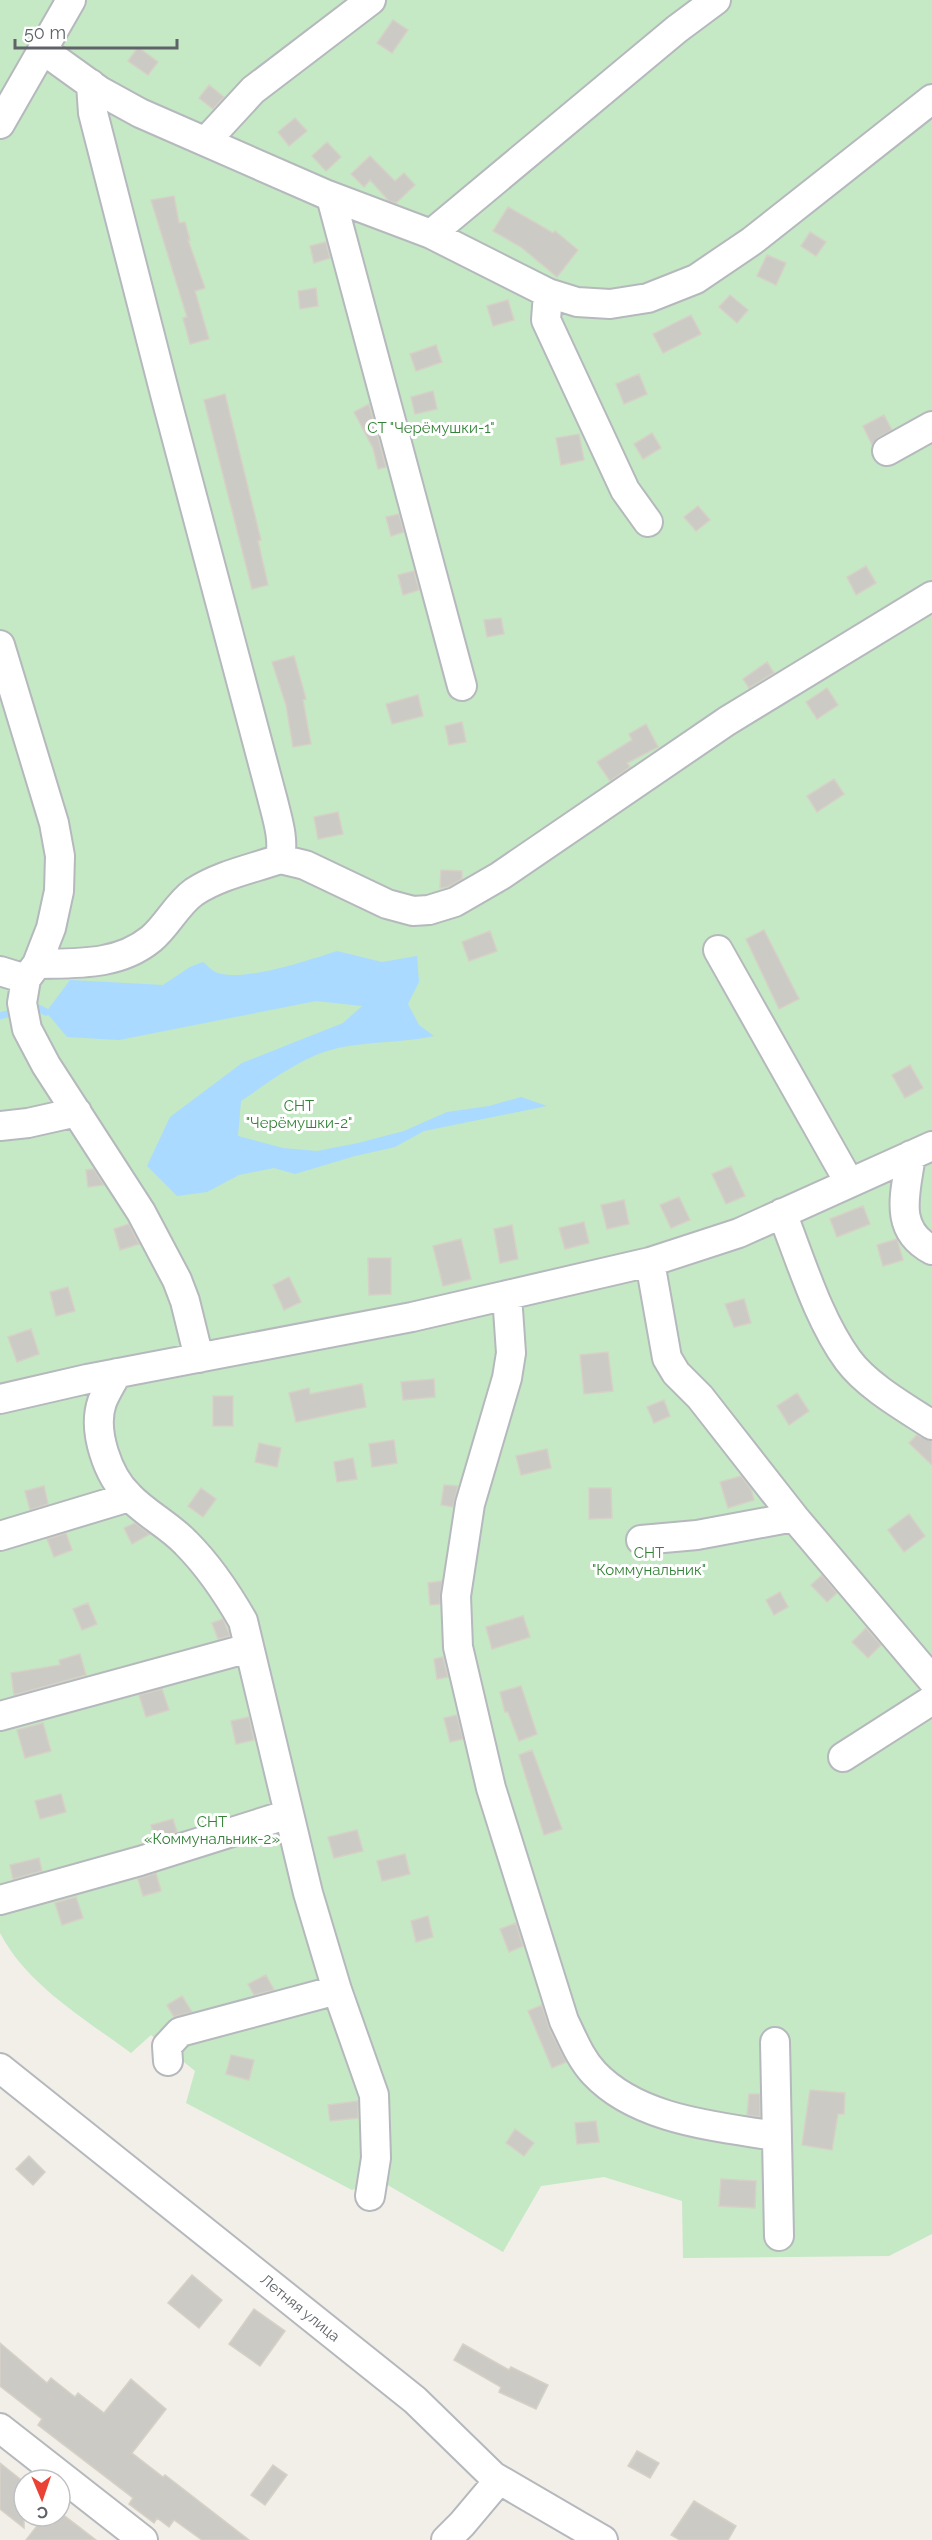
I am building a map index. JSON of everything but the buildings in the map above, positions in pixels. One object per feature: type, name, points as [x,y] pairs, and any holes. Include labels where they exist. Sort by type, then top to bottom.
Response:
[{"type":"street","points":[[0,124],[71,0]]},
{"type":"street","points":[[206,141],[253,90],[371,0]]},
{"type":"street","points":[[431,234],[668,37],[716,0]]},
{"type":"street","points":[[43,50],[91,84],[140,113],[331,197],[431,234],[548,293],[578,302],[610,304],[648,298],[696,279],[752,241],[932,99]]},
{"type":"street","points":[[91,84],[93,113],[276,813],[281,836],[280,859]]},
{"type":"street","points":[[331,197],[462,686]]},
{"type":"street","points":[[548,293],[546,320],[625,490],[648,522]]},
{"type":"street","points":[[887,451],[932,426]]},
{"type":"street","points":[[21,972],[117,957],[151,939],[193,893],[219,878],[280,859],[305,865],[387,904],[413,911],[429,910],[455,902],[500,876],[727,721],[932,596]]},
{"type":"street","points":[[0,645],[54,823],[60,856],[59,891],[51,928],[21,972],[22,1003],[27,1029],[46,1065],[141,1212],[177,1280],[185,1300],[199,1358]]},
{"type":"street","points":[[718,950],[849,1182]]},
{"type":"street","points":[[0,1126],[28,1123],[77,1112]]},
{"type":"street","points":[[0,1399],[412,1317],[650,1262],[739,1233],[921,1151]]},
{"type":"street","points":[[921,1151],[904,1209],[907,1227],[918,1243],[932,1250]]},
{"type":"street","points":[[782,1214],[828,1327],[849,1362],[874,1385],[932,1425]]},
{"type":"street","points":[[650,1262],[667,1358],[676,1373],[700,1397],[794,1517],[932,1680]]},
{"type":"street","points":[[507,1295],[511,1353],[507,1377],[470,1504],[456,1596],[458,1647],[490,1788],[564,2021],[578,2052],[593,2072],[612,2090],[651,2109],[707,2124],[776,2136]]},
{"type":"street","points":[[117,1374],[102,1403],[99,1422],[104,1456],[115,1479],[129,1497],[186,1542],[226,1592],[243,1622],[308,1893],[337,1990],[374,2095],[376,2158],[370,2196]]},
{"type":"street","points":[[0,1536],[129,1497]]},
{"type":"street","points":[[641,1540],[697,1535],[794,1517]]},
{"type":"street","points":[[0,1716],[249,1648]]},
{"type":"street","points":[[843,1757],[932,1700]]},
{"type":"street","points":[[0,1900],[140,1861],[289,1814]]},
{"type":"street","points":[[168,2061],[167,2046],[180,2032],[337,1990]]},
{"type":"street","points":[[775,2042],[779,2236]]},
{"type":"street","name":"Летняя улица","points":[[0,2068],[415,2400],[499,2480],[603,2540]]},
{"type":"street","points":[[0,2428],[143,2540]]},
{"type":"street","points":[[446,2540],[499,2480]]},
{"type":"green space","points":[[0,0],[932,0],[932,2234],[889,2256],[683,2258],[682,2201],[604,2177],[541,2186],[503,2252],[379,2180],[352,2190],[186,2103],[195,2071],[151,2035],[131,2053],[76,2014],[41,1985],[11,1952],[0,1933]]},
{"type":"water","points":[[337,951],[382,962],[417,956],[419,982],[408,1004],[419,1025],[434,1036],[338,1048],[299,1063],[241,1101],[238,1136],[283,1148],[317,1151],[404,1131],[447,1112],[489,1106],[521,1097],[547,1106],[424,1131],[395,1147],[295,1174],[274,1168],[239,1175],[207,1192],[177,1196],[147,1166],[170,1117],[242,1063],[343,1023],[362,1006],[316,1001],[119,1040],[67,1037],[46,1012],[70,980],[163,985],[190,967],[203,962],[218,973],[244,975],[277,969]]},
{"type":"waterway","points":[[29,1010],[38,1008],[46,1012]]},
{"type":"waterway","points":[[0,1016],[18,1011]]},
{"type":"park label","name":"СТ \"Черёмушки-1\"","points":[[431,428]]},
{"type":"park label","name":"СНТ \"Черёмушки-2\"","points":[[299,1114]]},
{"type":"park label","name":"СНТ \"Коммунальник\"","points":[[649,1562]]},
{"type":"park label","name":"СНТ «Коммунальник-2»","points":[[212,1830]]}]
